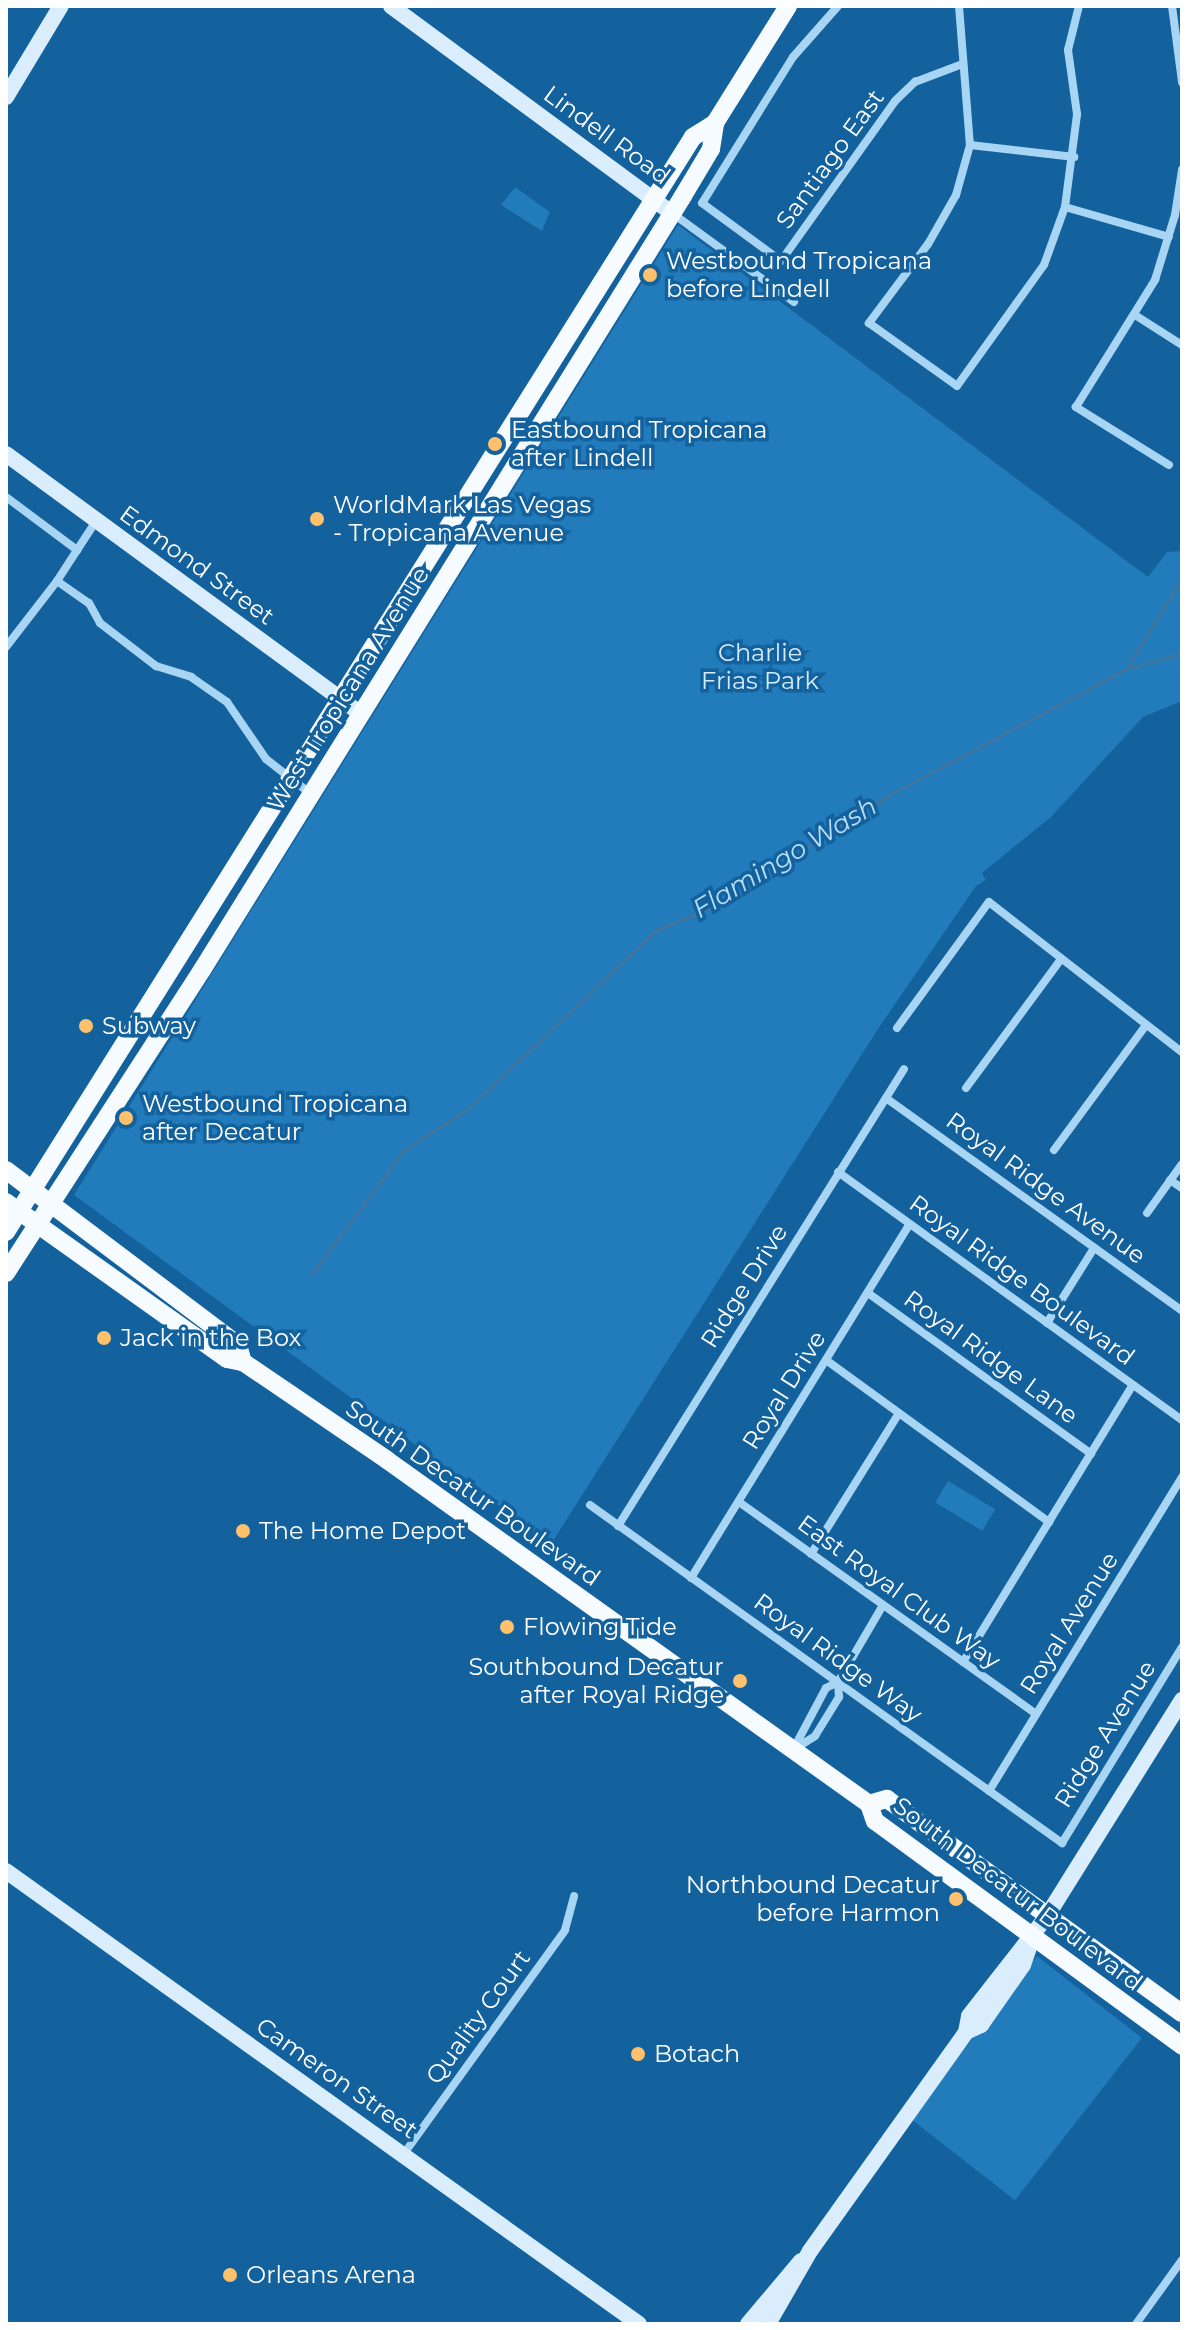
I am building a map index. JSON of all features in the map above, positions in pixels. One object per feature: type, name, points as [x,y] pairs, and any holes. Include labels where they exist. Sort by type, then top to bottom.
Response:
[{"type":"main road","name":"West Tropicana Avenue","points":[[6,1273],[54,1204],[234,918],[672,213],[711,149],[715,123],[788,6]]},
{"type":"main road","name":"West Tropicana Avenue","points":[[6,1232],[13,1207],[35,1190],[693,137],[715,123]]},
{"type":"main road","points":[[539,383],[559,395]]},
{"type":"main road","points":[[429,560],[449,573]]},
{"type":"main road","points":[[214,906],[234,918]]},
{"type":"main road","name":"South Decatur Boulevard","points":[[6,1170],[238,1345],[243,1362]]},
{"type":"main road","name":"South Decatur Boulevard","points":[[13,1207],[227,1359],[243,1362],[869,1804],[875,1821],[1182,2046]]},
{"type":"main road","name":"South Decatur Boulevard","points":[[869,1804],[887,1799],[1182,2013]]},
{"type":"street","points":[[6,97],[61,6]]},
{"type":"street","name":"Lindell Road","points":[[391,6],[794,302]]},
{"type":"street","name":"Santiago East","points":[[838,6],[793,57],[702,203],[781,261],[895,101],[915,82],[960,65]]},
{"type":"street","points":[[959,6],[960,65],[970,107],[970,145],[956,195],[928,244],[869,323],[957,386],[1044,265],[1065,207],[1074,157],[1077,114],[1068,50],[1079,6]]},
{"type":"street","points":[[1172,6],[1182,82]]},
{"type":"street","points":[[970,145],[1074,157]]},
{"type":"street","points":[[1169,465],[1076,407],[1135,315],[1178,217],[1182,170]]},
{"type":"street","points":[[1065,207],[1169,237]]},
{"type":"street","points":[[1135,315],[1182,345]]},
{"type":"street","name":"Edmond Street","points":[[6,454],[361,714]]},
{"type":"street","points":[[6,497],[77,550]]},
{"type":"street","points":[[7,643],[40,609],[96,521]]},
{"type":"street","points":[[57,581],[89,603],[100,623],[156,666],[191,677],[227,702],[266,759],[311,794]]},
{"type":"street","points":[[897,1028],[989,902],[1059,962],[1182,1052]]},
{"type":"street","points":[[966,1088],[1059,962]]},
{"type":"street","points":[[1054,1150],[1146,1025]]},
{"type":"street","name":"Ridge Drive","points":[[618,1526],[904,1069]]},
{"type":"street","name":"Royal Ridge Avenue","points":[[886,1098],[1182,1311]]},
{"type":"street","points":[[1147,1213],[1182,1164]]},
{"type":"street","name":"Royal Ridge Boulevard","points":[[838,1172],[1182,1420]]},
{"type":"street","points":[[1170,1180],[1182,1188]]},
{"type":"street","name":"Royal Drive","points":[[691,1578],[910,1224]]},
{"type":"street","points":[[1047,1323],[1094,1248]]},
{"type":"street","name":"Royal Ridge Lane","points":[[868,1293],[1091,1454]]},
{"type":"street","points":[[826,1360],[1049,1522]]},
{"type":"street","points":[[963,1662],[1133,1385]]},
{"type":"street","points":[[811,1554],[899,1413]]},
{"type":"street","name":"Royal Avenue","points":[[989,1791],[1182,1477]]},
{"type":"street","name":"East Royal Club Way","points":[[739,1502],[1036,1714]]},
{"type":"street","name":"Royal Ridge Way","points":[[590,1505],[1062,1843]]},
{"type":"street","points":[[793,1750],[826,1688],[838,1682],[883,1605]]},
{"type":"street","name":"Ridge Avenue","points":[[1062,1843],[1182,1647]]},
{"type":"street","points":[[793,1750],[815,1736],[839,1697],[838,1682]]},
{"type":"street","points":[[768,2324],[810,2251],[966,2032],[969,2016],[1047,1916],[1182,1700]]},
{"type":"street","name":"Cameron Street","points":[[6,1871],[639,2324]]},
{"type":"street","name":"Quality Court","points":[[403,2155],[565,1930],[574,1896]]},
{"type":"street","points":[[748,2324],[778,2283],[810,2251]]},
{"type":"street","points":[[1136,2324],[1182,2260]]},
{"type":"green space","points":[[515,187],[550,212],[542,231],[501,205]]},
{"type":"green space","name":"Charlie Frias Park","points":[[678,225],[1148,577],[1167,552],[1182,551],[1182,701],[1143,717],[1051,817],[982,873],[986,880],[976,886],[878,1029],[551,1544],[74,1195]]},
{"type":"green space","points":[[948,1481],[995,1509],[982,1531],[935,1502]]},
{"type":"green space","points":[[1037,1956],[1142,2038],[1015,2200],[910,2118]]},
{"type":"waterway","name":"Flamingo Wash","points":[[311,1275],[404,1150],[468,1109],[655,931],[718,904],[889,795],[1126,669],[1182,578]]},
{"type":"waterway","points":[[1126,669],[1182,653]]},
{"type":"place","name":"Westbound Tropicana before Lindell","points":[[650,275]]},
{"type":"place","name":"Eastbound Tropicana after Lindell","points":[[495,444]]},
{"type":"place","name":"WorldMark Las Vegas - Tropicana Avenue","points":[[317,519]]},
{"type":"place","name":"Subway","points":[[86,1026]]},
{"type":"place","name":"Westbound Tropicana after Decatur","points":[[126,1118]]},
{"type":"place","name":"Jack in the Box","points":[[104,1338]]},
{"type":"place","name":"The Home Depot","points":[[243,1531]]},
{"type":"place","name":"Flowing Tide","points":[[507,1627]]},
{"type":"place","name":"Southbound Decatur after Royal Ridge","points":[[740,1681]]},
{"type":"place","name":"Northbound Decatur before Harmon","points":[[956,1899]]},
{"type":"place","name":"Botach","points":[[638,2054]]},
{"type":"place","name":"Orleans Arena","points":[[230,2275]]}]
